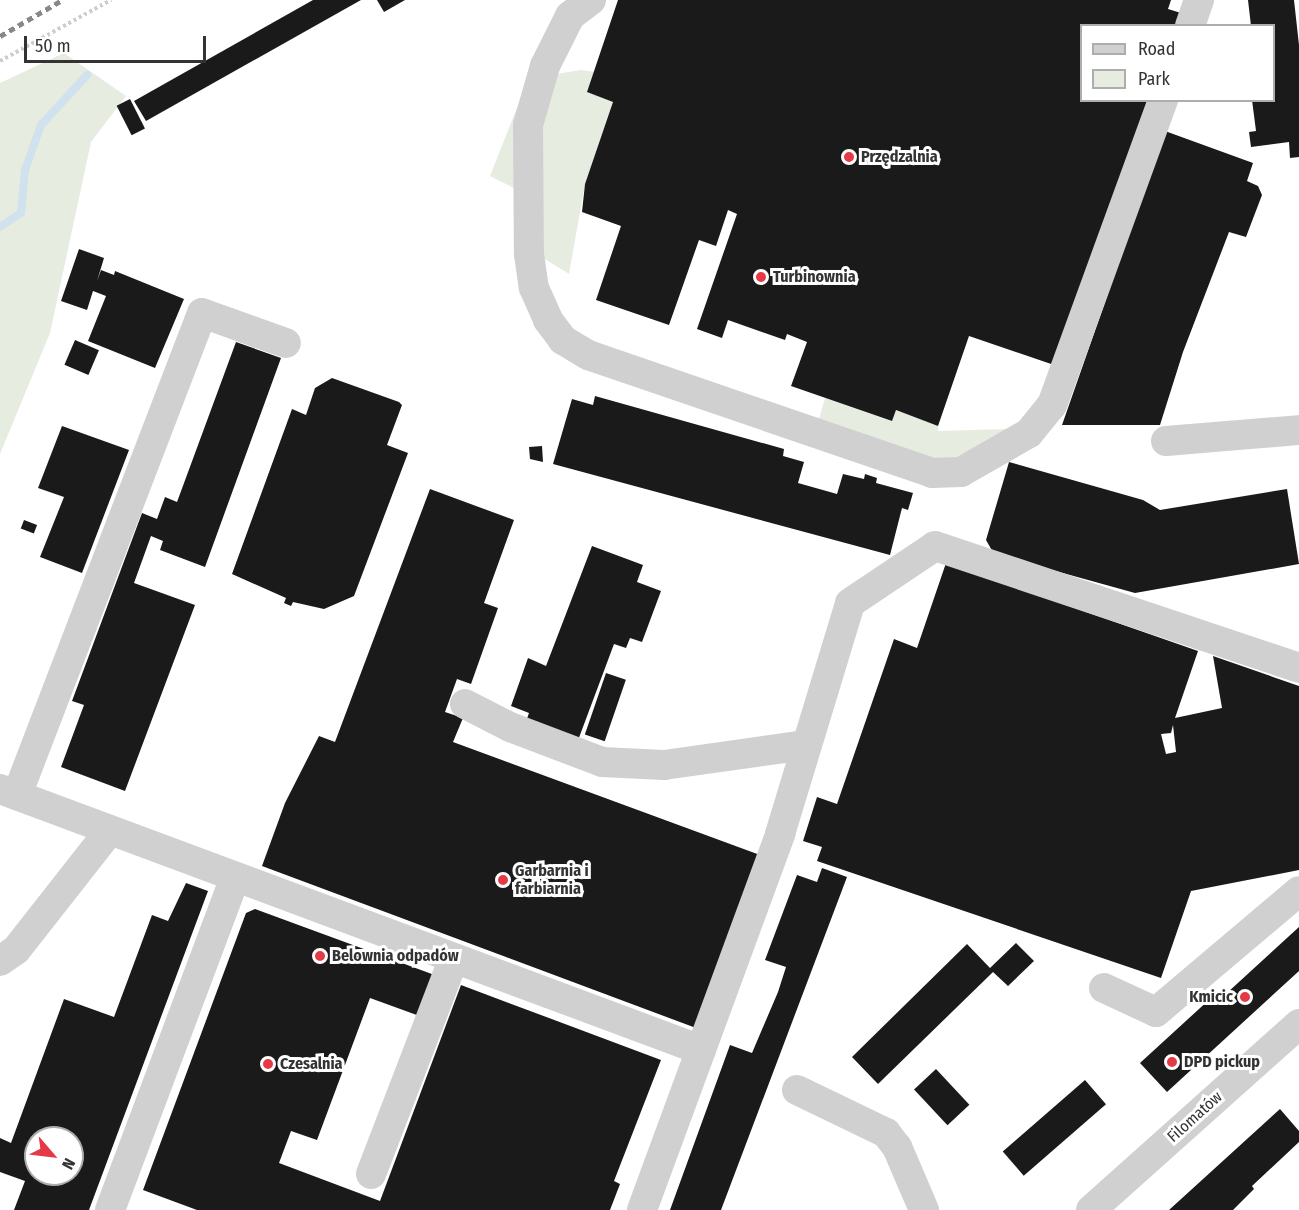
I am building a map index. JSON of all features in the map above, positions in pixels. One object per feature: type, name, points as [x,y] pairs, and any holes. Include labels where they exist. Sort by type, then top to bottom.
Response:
[{"type":"street","points":[[591,0],[570,16],[550,56],[528,125],[529,254],[534,288],[548,320],[563,340],[588,355],[932,473],[961,472],[1029,433],[1052,405],[1161,102]]},
{"type":"street","points":[[1191,24],[1199,0]]},
{"type":"street","points":[[286,343],[202,313],[9,792],[453,960],[701,1050]]},
{"type":"street","points":[[1166,441],[1299,430]]},
{"type":"street","points":[[642,1210],[780,834],[850,603],[935,546],[1299,668]]},
{"type":"street","points":[[465,704],[510,727],[602,762],[664,765],[807,745]]},
{"type":"street","points":[[0,961],[16,950],[110,830]]},
{"type":"street","points":[[110,1210],[235,878]]},
{"type":"street","points":[[1104,988],[1156,1012],[1299,891]]},
{"type":"street","points":[[371,1174],[453,960]]},
{"type":"street","name":"Filomatów","points":[[1091,1210],[1299,1024]]},
{"type":"street","points":[[797,1090],[886,1133],[897,1147],[924,1210]]},
{"type":"path","points":[[0,61],[111,0]]},
{"type":"green space","points":[[64,53],[126,96],[91,142],[50,333],[0,454],[0,83]]},
{"type":"green space","points":[[536,60],[518,190],[490,176]]},
{"type":"green space","points":[[581,70],[595,72],[588,92],[613,102],[585,184],[569,274],[540,256],[539,116],[556,74]]},
{"type":"green space","points":[[825,398],[891,421],[896,410],[938,426],[938,431],[1008,429],[948,463],[816,430]]},
{"type":"building","points":[[313,0],[361,0],[146,121],[134,101]]},
{"type":"building","points":[[377,0],[405,0],[384,12]]},
{"type":"building","name":"Przędzalnia","points":[[618,0],[1171,0],[1168,9],[1181,13],[1178,24],[1080,24],[1080,102],[1149,102],[1057,366],[969,336],[938,426],[896,410],[892,421],[791,386],[807,342],[787,334],[785,340],[728,320],[722,338],[697,329],[737,214],[728,210],[716,246],[699,240],[669,325],[596,300],[621,226],[582,212],[585,184],[613,102],[587,92]]},
{"type":"building","points":[[1248,0],[1294,0],[1299,45],[1299,157],[1290,158],[1289,142],[1251,147],[1249,132],[1256,131],[1252,102],[1275,102],[1275,24],[1251,24]]},
{"type":"building","points":[[130,99],[145,128],[132,135],[117,106]]},
{"type":"building","points":[[1165,131],[1253,163],[1247,181],[1258,186],[1262,195],[1246,237],[1229,232],[1183,352],[1160,425],[1062,425]]},
{"type":"building","points":[[79,249],[104,258],[97,281],[101,270],[114,275],[115,271],[184,299],[155,368],[88,341],[106,296],[93,291],[87,310],[61,301]]},
{"type":"building","points":[[75,340],[99,350],[88,375],[64,365]]},
{"type":"building","points":[[236,342],[281,358],[205,567],[160,550],[163,541],[151,536],[134,583],[195,605],[125,791],[61,767],[84,705],[72,701],[142,513],[157,519],[165,497],[177,502]]},
{"type":"building","points":[[332,378],[399,402],[402,405],[387,445],[408,453],[354,596],[324,609],[293,602],[291,606],[284,603],[286,598],[232,574],[292,409],[306,415],[315,388]]},
{"type":"building","points":[[595,396],[784,449],[783,456],[804,462],[798,483],[837,494],[843,474],[864,479],[865,474],[877,478],[876,483],[913,493],[908,510],[902,508],[890,555],[553,464],[572,399],[593,405]]},
{"type":"building","points":[[62,426],[129,450],[82,573],[40,557],[64,497],[38,488]]},
{"type":"building","points":[[542,446],[543,462],[530,459],[529,447]]},
{"type":"building","points":[[1009,462],[1143,500],[1160,510],[1287,489],[1299,564],[1135,593],[994,554],[986,540]]},
{"type":"building","name":"Garbarnia i farbiarnia","points":[[430,489],[514,520],[484,603],[498,608],[471,684],[457,679],[445,712],[463,718],[453,742],[760,855],[696,1028],[262,866],[285,803],[319,736],[335,742]]},
{"type":"building","points":[[24,520],[37,525],[34,533],[21,528]]},
{"type":"building","points":[[592,546],[643,565],[637,582],[661,591],[642,642],[630,638],[626,648],[614,644],[577,743],[525,724],[529,713],[511,706],[528,658],[546,666]]},
{"type":"building","points":[[946,563],[1198,651],[1175,718],[1222,708],[1213,656],[1299,686],[1299,870],[1191,891],[1161,978],[817,861],[822,847],[803,841],[817,797],[837,804],[894,639],[917,648]],"holes":[[[1173,725],[1176,752],[1166,754],[1161,734],[1171,733]]]},
{"type":"building","points":[[606,673],[626,680],[605,741],[585,734]]},
{"type":"building","points":[[822,868],[847,877],[721,1210],[670,1210],[730,1045],[752,1053],[778,992],[786,967],[765,960],[797,875],[817,882]]},
{"type":"building","points":[[186,883],[208,891],[89,1210],[14,1210],[24,1184],[24,1186],[84,1186],[84,1126],[24,1126],[24,1181],[0,1172],[0,1138],[11,1143],[64,999],[114,1017],[152,915],[168,921]]},
{"type":"building","points":[[255,909],[440,977],[425,1018],[370,998],[317,1140],[291,1131],[279,1163],[380,1201],[461,985],[661,1060],[614,1181],[620,1184],[610,1210],[197,1210],[143,1190],[246,913]]},
{"type":"building","points":[[1299,927],[1299,971],[1167,1092],[1140,1063],[1211,998],[1216,1003]]},
{"type":"building","points":[[1016,943],[1034,961],[1008,986],[993,972],[878,1084],[852,1057],[967,944],[990,968]]},
{"type":"building","points":[[936,1069],[969,1105],[947,1125],[914,1089]]},
{"type":"building","points":[[1085,1080],[1106,1104],[1024,1176],[1003,1152]]},
{"type":"building","points":[[1280,1109],[1299,1131],[1299,1142],[1252,1186],[1254,1189],[1233,1210],[1169,1210]]},
{"type":"waterway","points":[[0,227],[21,213],[25,170],[41,125],[87,75]]},
{"type":"railway","points":[[0,36],[62,0]]},
{"type":"place","name":"Przędzalnia","points":[[849,157]]},
{"type":"place","name":"Turbinownia","points":[[761,277]]},
{"type":"place","name":"Garbarnia i farbiarnia","points":[[503,880]]},
{"type":"place","name":"Belownia odpadów","points":[[320,956]]},
{"type":"place","name":"Kmicic","points":[[1245,997]]},
{"type":"place","name":"DPD pickup","points":[[1172,1062]]},
{"type":"place","name":"Czesalnia","points":[[268,1064]]}]
